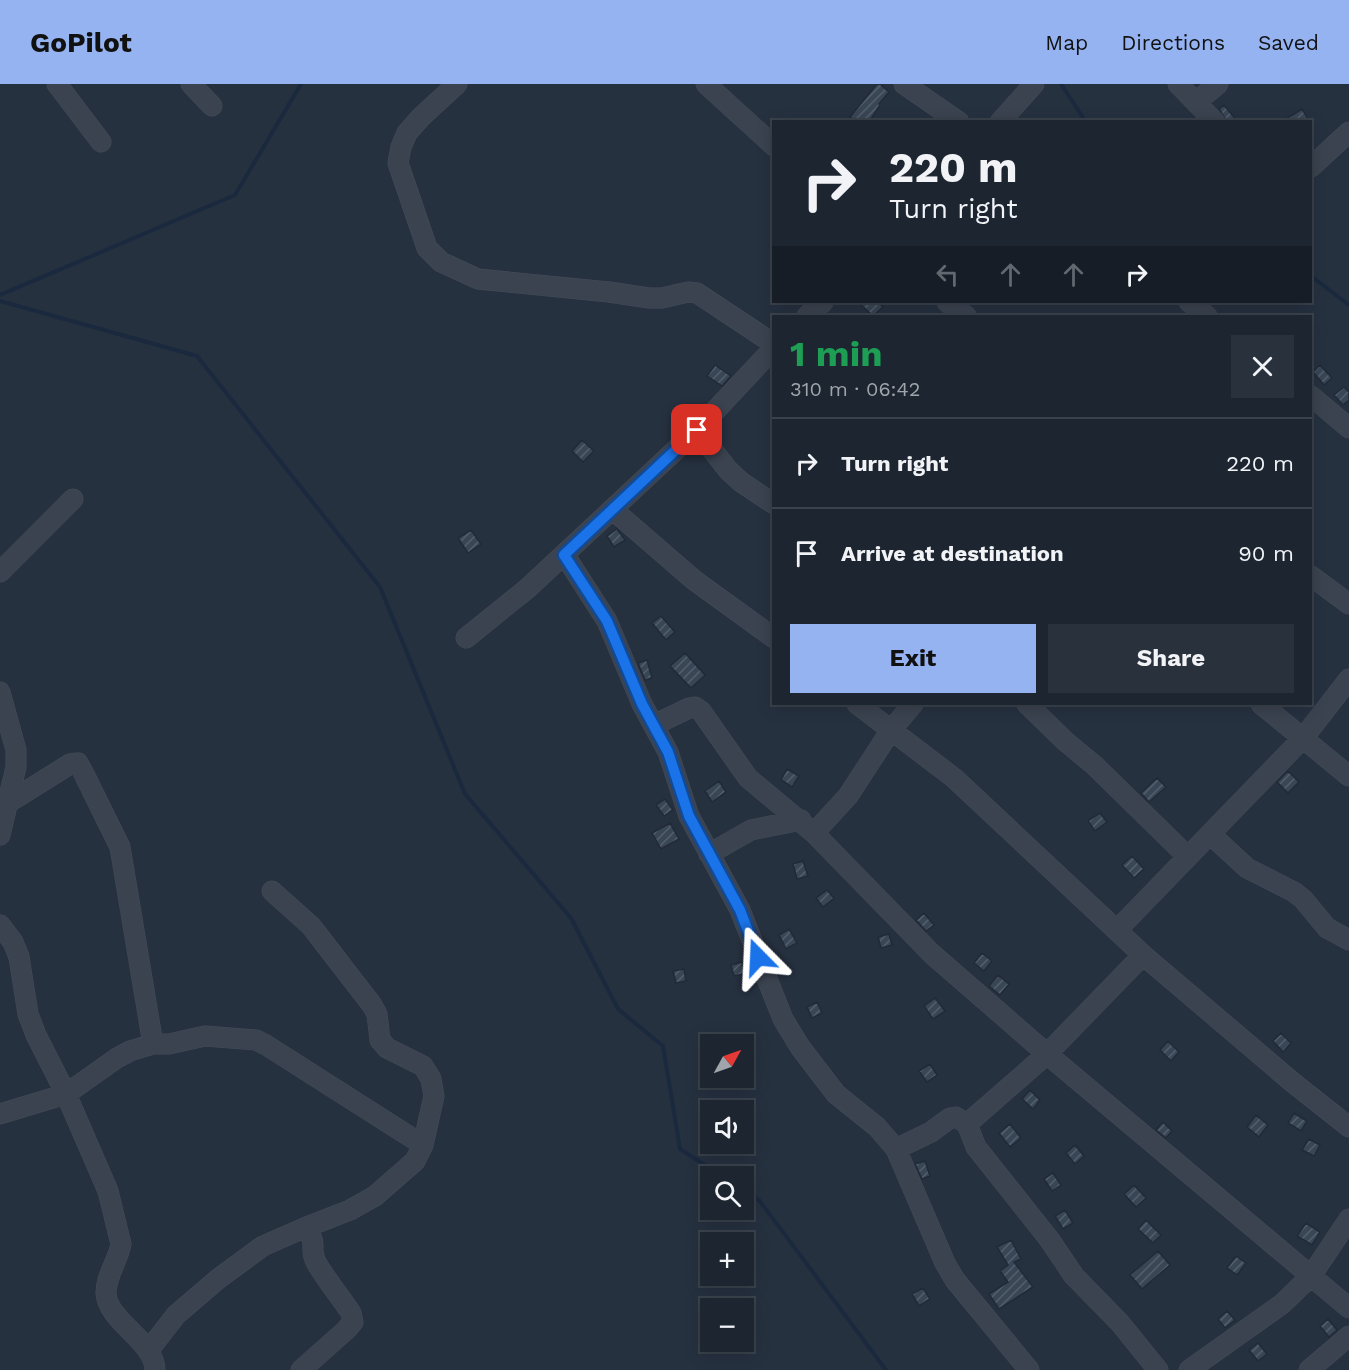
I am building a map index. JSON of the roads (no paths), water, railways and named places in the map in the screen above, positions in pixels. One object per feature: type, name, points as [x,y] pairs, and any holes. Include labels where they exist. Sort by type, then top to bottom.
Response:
[{"type":"street","points":[[57,84],[101,142]]},
{"type":"street","points":[[191,84],[212,106]]},
{"type":"street","points":[[457,84],[407,132],[398,163],[427,248],[441,262],[478,279],[649,298],[662,298],[688,292],[697,293],[772,345]]},
{"type":"street","points":[[706,84],[772,144]]},
{"type":"street","points":[[904,84],[956,120]]},
{"type":"street","points":[[1002,120],[1034,84]]},
{"type":"street","points":[[1178,84],[1213,120]]},
{"type":"street","points":[[1196,102],[1218,84]]},
{"type":"street","points":[[1312,166],[1349,132]]},
{"type":"street","points":[[808,315],[822,303]]},
{"type":"street","points":[[948,303],[965,315]]},
{"type":"street","points":[[1190,303],[1206,315]]},
{"type":"street","points":[[466,638],[528,588],[697,430],[772,348]]},
{"type":"street","points":[[1312,397],[1349,428]]},
{"type":"street","points":[[697,430],[728,470],[741,482],[772,503]]},
{"type":"street","points":[[0,572],[73,499]]},
{"type":"street","points":[[612,509],[694,580],[772,637]]},
{"type":"street","points":[[564,555],[607,621],[642,704],[668,752],[689,816],[740,910],[783,1019],[800,1047],[836,1094],[877,1128],[896,1149],[945,1263],[955,1280],[1029,1370]]},
{"type":"street","points":[[1312,577],[1349,604]]},
{"type":"street","points":[[1117,930],[1304,737],[1349,679]]},
{"type":"street","points":[[0,692],[16,750],[16,767],[0,835]]},
{"type":"street","points":[[858,705],[954,778],[1143,955],[1291,1081],[1349,1127]]},
{"type":"street","points":[[709,854],[751,830],[808,827],[848,796],[891,730],[912,705]]},
{"type":"street","points":[[1028,705],[1094,765],[1188,857]]},
{"type":"street","points":[[1262,705],[1349,776]]},
{"type":"street","points":[[654,725],[695,706],[748,778],[808,827],[932,954],[1047,1054],[1349,1308]]},
{"type":"street","points":[[6,804],[70,764],[78,764],[83,772],[120,847],[153,1044]]},
{"type":"street","points":[[1210,834],[1247,868],[1294,892],[1303,899],[1327,928],[1349,940]]},
{"type":"street","points":[[148,1351],[176,1315],[201,1292],[263,1246],[350,1210],[375,1196],[415,1161],[423,1145],[434,1096],[431,1079],[423,1066],[387,1048],[380,1040],[377,1014],[372,1005],[311,926],[272,891]]},
{"type":"street","points":[[0,925],[13,942],[19,957],[28,1014],[36,1035],[66,1094],[108,1191],[121,1244],[108,1278],[106,1295],[111,1306],[148,1351],[154,1362],[155,1370]]},
{"type":"street","points":[[967,1124],[1047,1054],[1143,955]]},
{"type":"street","points":[[0,1114],[66,1094],[130,1051],[153,1044],[169,1044],[205,1036],[256,1040],[266,1045],[423,1145]]},
{"type":"street","points":[[896,1149],[931,1132],[950,1118],[956,1117],[967,1124],[976,1147],[1049,1239],[1074,1276],[1120,1323],[1158,1370]]},
{"type":"street","points":[[1189,1370],[1273,1311],[1311,1276],[1349,1219]]},
{"type":"street","points":[[302,1370],[353,1322],[351,1313],[314,1260],[314,1241],[312,1235],[304,1228]]},
{"type":"street","points":[[1309,1370],[1348,1340]]},
{"type":"waterway","points":[[0,295],[235,195],[301,84]]},
{"type":"waterway","points":[[1061,84],[1085,120]]},
{"type":"waterway","points":[[1312,277],[1349,305]]},
{"type":"waterway","points":[[0,301],[197,356],[380,587],[465,794],[571,918],[618,1009],[663,1046],[680,1149],[706,1166]]},
{"type":"waterway","points":[[754,1197],[759,1200],[886,1370]]}]
